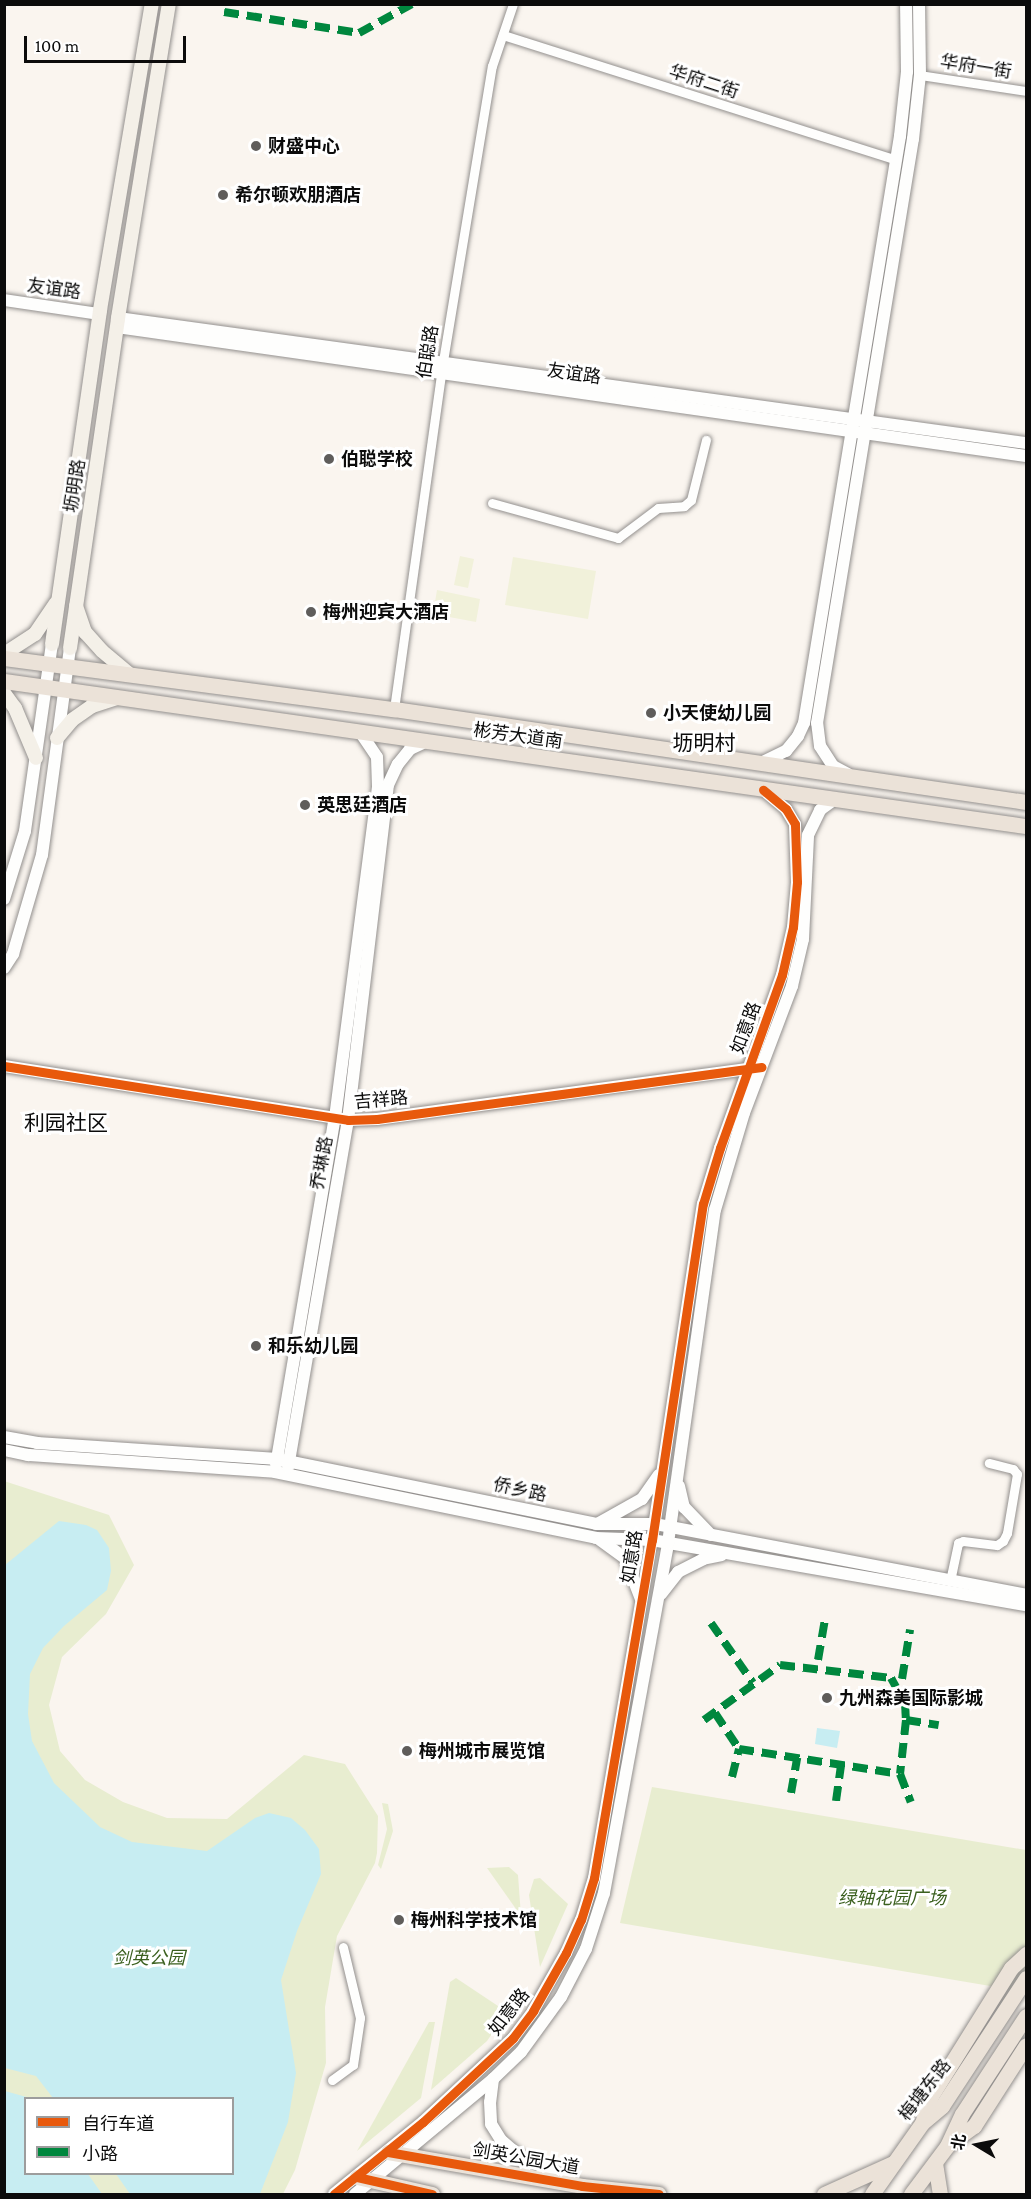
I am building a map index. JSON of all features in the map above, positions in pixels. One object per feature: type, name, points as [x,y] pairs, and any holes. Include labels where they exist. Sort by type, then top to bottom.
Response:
[{"type":"main road","name":"坜明路","points":[[52,644],[99,314],[153,4]]},
{"type":"main road","name":"坜明路","points":[[70,648],[117,323],[169,4]]},
{"type":"main road","points":[[4,656],[35,634],[59,599]]},
{"type":"main road","points":[[75,603],[85,632],[102,651],[129,674]]},
{"type":"main road","name":"彬芳大道南","points":[[4,656],[49,664],[394,709],[1026,802]]},
{"type":"main road","name":"彬芳大道南","points":[[4,681],[763,790],[1026,825]]},
{"type":"main road","points":[[4,693],[15,708],[36,759]]},
{"type":"main road","points":[[57,738],[72,720],[92,706],[116,698]]},
{"type":"main road","points":[[922,2123],[931,2096],[1011,1968],[1026,1954]]},
{"type":"main road","name":"梅塘东路","points":[[872,2194],[922,2123],[942,2106],[1026,1978]]},
{"type":"main road","points":[[910,2194],[947,2146],[962,2114],[1026,2016]]},
{"type":"main road","points":[[947,2146],[974,2126],[1026,2045]]},
{"type":"main road","name":"剑英公园大道","points":[[395,2153],[582,2186],[659,2194]]},
{"type":"main road","points":[[824,2194],[898,2160]]},
{"type":"main road","points":[[935,2163],[940,2194]]},
{"type":"main road","points":[[363,2180],[432,2194]]},
{"type":"street","name":"伯聪路","points":[[394,709],[442,368],[492,66],[513,4]]},
{"type":"street","points":[[761,763],[786,751],[798,736],[804,723],[896,160],[907,72],[906,4]]},
{"type":"street","points":[[853,776],[833,766],[820,746],[817,723],[914,139],[920,75],[919,4]]},
{"type":"street","name":"华府二街","points":[[502,35],[896,160]]},
{"type":"street","name":"华府一街","points":[[920,75],[1026,91]]},
{"type":"street","name":"友谊路","points":[[4,300],[99,314]]},
{"type":"street","name":"友谊路","points":[[117,323],[854,426],[1026,443]]},
{"type":"street","name":"友谊路","points":[[867,427],[1026,456]]},
{"type":"street","points":[[492,503],[618,538],[658,508],[684,506],[691,500],[706,440]]},
{"type":"street","name":"坜明路","points":[[4,899],[26,831],[52,644]]},
{"type":"street","name":"坜明路","points":[[4,968],[13,954],[42,855],[70,648]]},
{"type":"street","points":[[360,732],[377,758],[383,785]]},
{"type":"street","points":[[383,785],[410,748],[425,742]]},
{"type":"street","name":"乔琳路","points":[[282,1466],[383,785]]},
{"type":"street","name":"乔琳路","points":[[282,1466],[348,1120],[383,785]]},
{"type":"street","points":[[763,790],[786,808],[803,836],[820,810],[834,800]]},
{"type":"street","name":"如意路","points":[[395,2153],[513,2038],[534,2011],[566,1953],[581,1920],[594,1878],[642,1600],[703,1204],[720,1148],[792,986],[802,939],[803,836]]},
{"type":"street","name":"吉祥路","points":[[4,1065],[348,1120],[376,1119],[755,1068]]},
{"type":"street","name":"如意路","points":[[334,2194],[363,2180],[493,2079],[520,2052],[561,1996],[586,1949],[604,1893],[668,1543],[715,1210],[726,1164],[755,1068]]},
{"type":"street","name":"侨乡路","points":[[4,1437],[38,1443],[282,1466],[596,1524],[654,1524],[1026,1595]]},
{"type":"street","name":"侨乡路","points":[[4,1450],[28,1455],[282,1466],[596,1538],[652,1540],[1026,1605]]},
{"type":"street","points":[[950,1581],[958,1543],[963,1541],[997,1545],[1003,1541],[1007,1533],[1017,1474],[1013,1468],[988,1463]]},
{"type":"street","points":[[596,1524],[642,1499],[662,1468]]},
{"type":"street","points":[[677,1476],[684,1507],[711,1536]]},
{"type":"street","points":[[596,1538],[613,1547],[625,1558],[642,1600]]},
{"type":"street","points":[[657,1600],[678,1572],[702,1559],[729,1554]]},
{"type":"street","points":[[332,2080],[353,2065],[360,2018],[344,1947]]},
{"type":"street","points":[[493,2079],[490,2102],[491,2124],[501,2140],[518,2155],[582,2186]]},
{"type":"street","name":"如意路","points":[[355,2194],[363,2180]]},
{"type":"green space","points":[[460,556],[474,559],[468,588],[454,585]]},
{"type":"green space","points":[[513,557],[596,571],[588,619],[505,605]]},
{"type":"green space","points":[[437,590],[480,599],[476,622],[433,614]]},
{"type":"green space","name":"剑英公园","points":[[4,1481],[109,1515],[134,1565],[106,1614],[62,1657],[49,1705],[60,1751],[85,1780],[123,1802],[167,1818],[227,1819],[304,1755],[345,1764],[378,1816],[375,1863],[337,1936],[325,2007],[326,2063],[295,2170],[283,2194],[5,2194]]},
{"type":"green space","name":"绿轴花园广场","points":[[652,1787],[1026,1850],[1026,1992],[620,1923]]},
{"type":"green space","points":[[382,1803],[388,1804],[393,1831],[381,1869],[378,1865],[387,1829]]},
{"type":"green space","points":[[509,1867],[518,1875],[521,1916],[487,1868]]},
{"type":"green space","points":[[540,1878],[568,1904],[540,1967],[529,1895],[534,1879]]},
{"type":"green space","points":[[456,1978],[507,2012],[487,2041],[431,2090],[450,1982]]},
{"type":"green space","points":[[429,2022],[435,2022],[421,2098],[357,2151]]},
{"type":"water","name":"剑英公园","points":[[59,1521],[86,1525],[97,1530],[109,1548],[111,1571],[107,1590],[64,1626],[43,1648],[30,1674],[28,1714],[32,1741],[54,1783],[100,1827],[132,1842],[207,1851],[255,1818],[269,1813],[291,1818],[305,1830],[319,1849],[321,1874],[297,1931],[281,1980],[296,2073],[288,2122],[260,2194],[130,2194],[117,2175],[234,2175],[234,2097],[52,2097],[36,2076],[5,2068],[5,1565]]},
{"type":"water","points":[[817,1728],[840,1731],[837,1748],[815,1744]]},
{"type":"water","points":[[5,2091],[26,2097],[24,2097],[24,2175],[89,2175],[102,2194],[5,2194]]},
{"type":"marked path","points":[[224,12],[359,33],[412,4]]},
{"type":"marked path","points":[[818,1660],[825,1619]]},
{"type":"marked path","points":[[711,1623],[753,1683]]},
{"type":"marked path","points":[[902,1679],[910,1630]]},
{"type":"marked path","points":[[704,1720],[780,1665],[891,1678],[905,1703],[906,1720],[900,1774],[911,1802]]},
{"type":"marked path","points":[[715,1713],[739,1749],[900,1774]]},
{"type":"marked path","points":[[906,1720],[939,1725]]},
{"type":"marked path","points":[[732,1777],[739,1749]]},
{"type":"marked path","points":[[791,1793],[797,1758]]},
{"type":"marked path","points":[[836,1801],[841,1765]]},
{"type":"cycle path","points":[[334,2194],[423,2122],[513,2038],[533,2011],[566,1953],[581,1920],[594,1878],[652,1540],[703,1204],[720,1148],[782,975],[793,927],[797,882],[795,824],[786,809],[763,790]]},
{"type":"cycle path","points":[[4,1066],[348,1120],[377,1119],[762,1067]]},
{"type":"cycle path","points":[[388,2152],[582,2186],[659,2194]]},
{"type":"cycle path","points":[[357,2177],[432,2194]]},
{"type":"place","name":"财盛中心","points":[[256,146]]},
{"type":"place","name":"希尔顿欢朋酒店","points":[[223,195]]},
{"type":"place","name":"伯聪学校","points":[[329,459]]},
{"type":"place","name":"梅州迎宾大酒店","points":[[311,612]]},
{"type":"place","name":"小天使幼儿园","points":[[651,713]]},
{"type":"place","name":"英思廷酒店","points":[[305,805]]},
{"type":"place","name":"和乐幼儿园","points":[[256,1346]]},
{"type":"place","name":"九州森美国际影城","points":[[827,1698]]},
{"type":"place","name":"梅州城市展览馆","points":[[407,1751]]},
{"type":"place","name":"梅州科学技术馆","points":[[399,1920]]},
{"type":"district","name":"坜明村","points":[[704,743]]},
{"type":"district","name":"利园社区","points":[[66,1123]]}]
